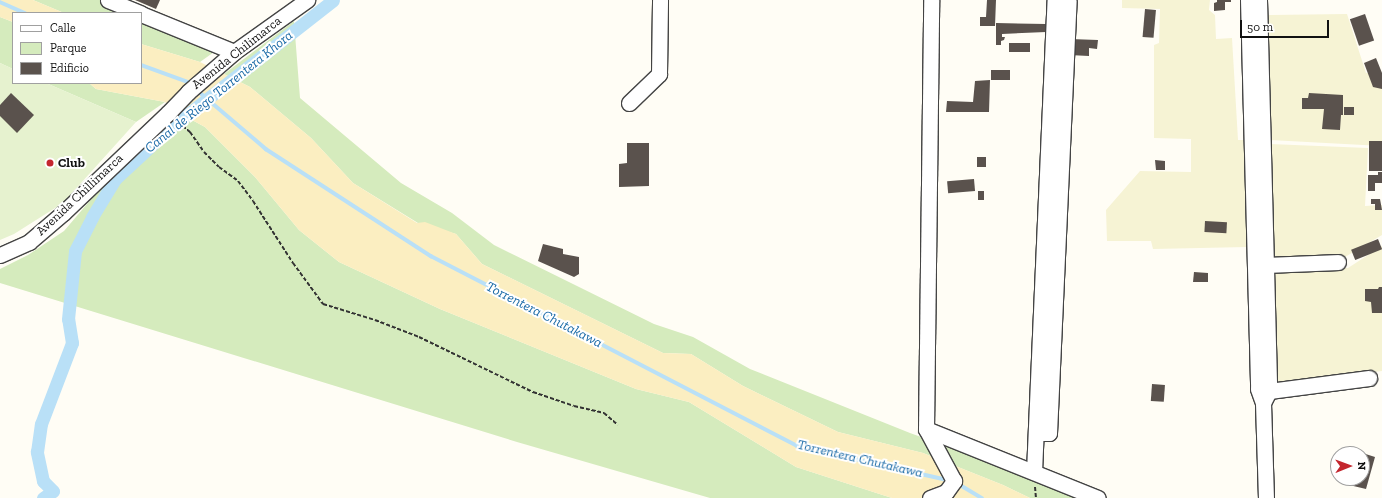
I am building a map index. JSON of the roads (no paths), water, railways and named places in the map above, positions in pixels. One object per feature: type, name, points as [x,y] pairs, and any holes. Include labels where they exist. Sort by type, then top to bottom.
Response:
[{"type":"street","points":[[108,0],[138,12]]},
{"type":"street","name":"Avenida Chilimarca","points":[[188,92],[234,52],[307,0]]},
{"type":"street","points":[[629,103],[659,74],[660,0]]},
{"type":"street","points":[[930,0],[926,428],[954,481],[946,492],[930,498]]},
{"type":"street","points":[[1034,472],[1055,0]]},
{"type":"street","points":[[1036,433],[1049,433],[1069,0]]},
{"type":"street","points":[[1248,0],[1258,389],[1266,397]]},
{"type":"street","points":[[1259,0],[1267,264],[1266,498]]},
{"type":"street","points":[[142,14],[234,52]]},
{"type":"street","name":"Avenida Chillimarca","points":[[0,255],[29,242],[64,213],[188,92]]},
{"type":"street","points":[[1267,264],[1338,262]]},
{"type":"street","points":[[1266,397],[1369,378]]},
{"type":"street","points":[[926,428],[1098,498]]},
{"type":"waterway","name":"Canal de Riego Torrentera Khora","points":[[43,498],[53,491],[43,481],[37,452],[41,424],[72,343],[68,319],[75,251],[92,217],[115,179],[170,128],[333,0]]},
{"type":"waterway","name":"Torrentera Chutakawa","points":[[0,2],[23,12]]},
{"type":"waterway","name":"Torrentera Chutakawa","points":[[142,65],[188,82],[191,85]]},
{"type":"waterway","name":"Torrentera Chutakawa","points":[[197,90],[266,149],[431,256],[797,446],[948,480]]},
{"type":"waterway","name":"Torrentera Chutakawa","points":[[957,483],[982,498]]},
{"type":"place","name":"Club","points":[[50,163]]}]
